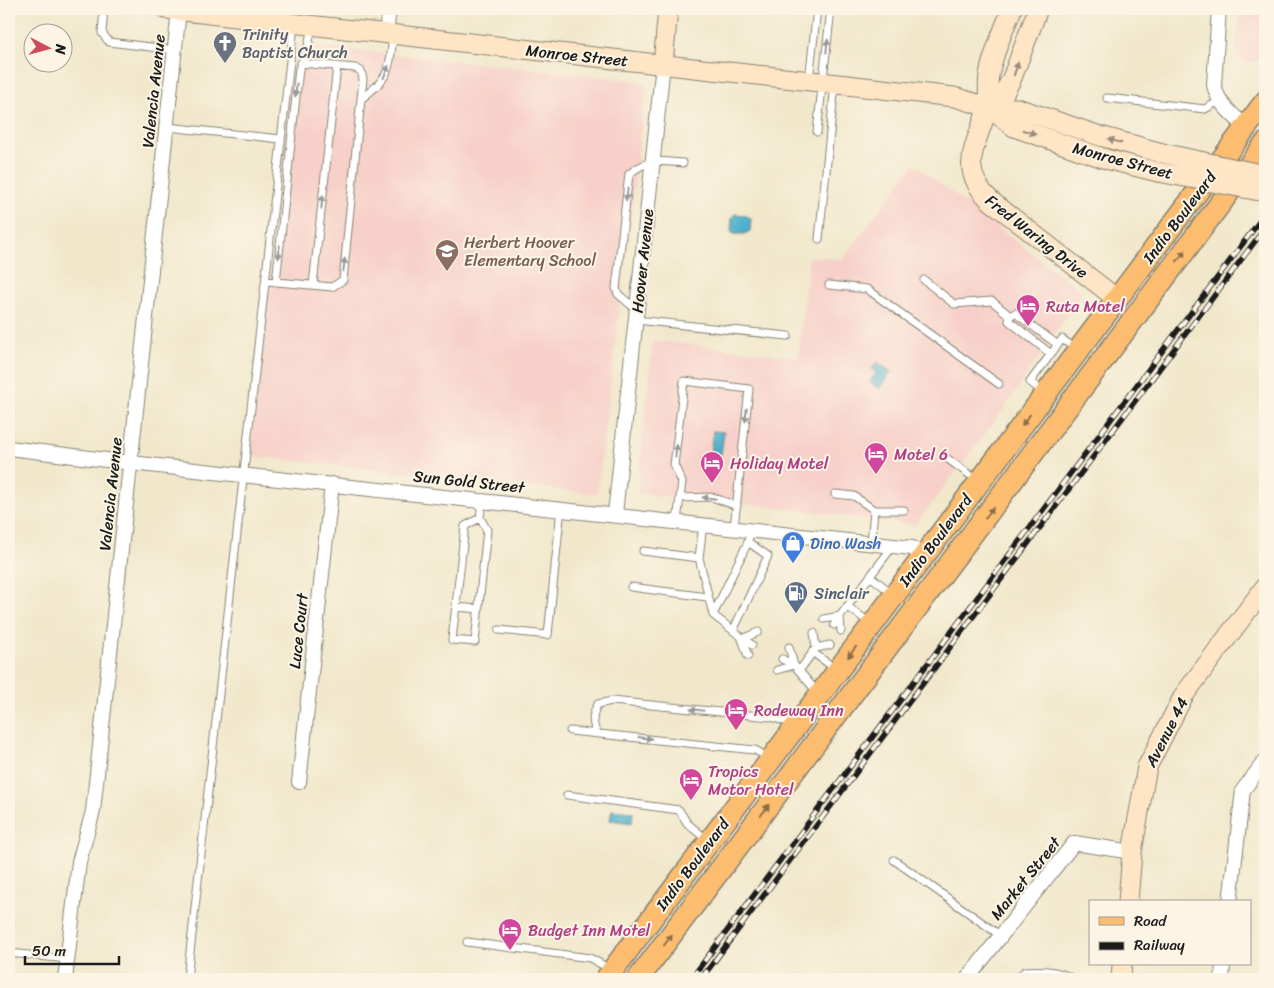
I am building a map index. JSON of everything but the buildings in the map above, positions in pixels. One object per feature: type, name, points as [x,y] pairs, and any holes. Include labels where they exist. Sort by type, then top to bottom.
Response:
[{"type":"main road","name":"Hoover Avenue","points":[[663,64],[668,9]]},
{"type":"main road","name":"Fred Waring Drive","points":[[1012,9],[989,73],[988,108],[976,137],[972,156],[971,169],[975,183],[991,201],[1117,299]]},
{"type":"main road","name":"Fred Waring Drive","points":[[988,108],[1004,95],[1038,9]]},
{"type":"main road","name":"Monroe Street","points":[[172,10],[954,98],[988,108],[1016,108],[1162,154],[1265,174]]},
{"type":"main road","name":"Indio Boulevard","points":[[609,975],[1265,102]]},
{"type":"main road","name":"Monroe Street","points":[[988,108],[1014,128],[1106,159],[1158,172],[1265,192]]},
{"type":"main road","name":"Indio Boulevard","points":[[638,979],[1265,144]]},
{"type":"main road","points":[[1159,286],[1149,284],[1146,278],[1182,230],[1195,196]]},
{"type":"main road","points":[[1058,420],[1070,388],[1120,321],[1122,310],[1117,299],[1140,296],[1159,286]]},
{"type":"main road","points":[[869,673],[882,637],[922,585],[926,570],[923,556],[948,551],[970,539]]},
{"type":"main road","name":"Avenue 44","points":[[1128,900],[1132,852],[1147,766],[1184,695],[1265,586]]},
{"type":"main road","points":[[1121,979],[1122,966]]},
{"type":"street","points":[[389,9],[389,35]]},
{"type":"street","points":[[1219,9],[1214,85],[1220,101],[1246,127]]},
{"type":"street","name":"Valencia Avenue","points":[[65,979],[79,862],[93,811],[175,50],[172,10]]},
{"type":"street","name":"Hoover Avenue","points":[[615,514],[663,64]]},
{"type":"street","name":"Sun Gold Street","points":[[9,448],[131,463],[703,524],[734,528],[749,536],[870,543],[912,548],[923,556]]},
{"type":"street","name":"Luce Court","points":[[299,782],[332,484]]},
{"type":"street","points":[[1230,900],[1243,790],[1265,761]]},
{"type":"street","name":"Market Street","points":[[967,979],[1074,843],[1132,852]]},
{"type":"street","points":[[1222,979],[1224,966]]},
{"type":"lane","points":[[104,9],[102,33],[109,42],[175,50]]},
{"type":"lane","points":[[817,9],[822,82],[819,239]]},
{"type":"lane","points":[[817,132],[831,9]]},
{"type":"lane","points":[[276,282],[298,79],[301,63],[307,51],[303,25]]},
{"type":"lane","points":[[187,979],[281,140],[303,25]]},
{"type":"lane","points":[[361,99],[382,83],[386,75],[389,66],[389,35]]},
{"type":"lane","points":[[266,282],[332,286],[339,284],[343,280],[363,79],[361,71],[355,68],[301,63]]},
{"type":"lane","points":[[313,285],[337,66]]},
{"type":"lane","points":[[1107,98],[1205,109],[1220,101]]},
{"type":"lane","points":[[167,127],[281,140]]},
{"type":"lane","points":[[683,163],[653,160],[641,164],[629,174],[616,288],[618,294],[636,315],[788,336]]},
{"type":"lane","points":[[924,280],[954,304],[992,301],[1010,316]]},
{"type":"lane","points":[[829,285],[867,290],[999,384]]},
{"type":"lane","points":[[1010,316],[1015,314],[1058,345]]},
{"type":"lane","points":[[1010,316],[1009,321],[1051,354]]},
{"type":"lane","points":[[1046,394],[1030,382],[1051,354],[1062,340],[1079,350]]},
{"type":"lane","points":[[677,521],[682,482],[674,465],[684,381],[749,389],[734,528]]},
{"type":"lane","points":[[944,457],[979,482]]},
{"type":"lane","points":[[835,494],[854,496],[874,510],[904,510]]},
{"type":"lane","points":[[680,498],[712,497],[737,506]]},
{"type":"lane","points":[[480,518],[465,526],[452,640],[475,642],[487,530],[480,518],[482,500]]},
{"type":"lane","points":[[499,630],[548,635],[561,508]]},
{"type":"lane","points":[[870,543],[874,510]]},
{"type":"lane","points":[[703,524],[699,558],[707,597],[713,615],[752,645]]},
{"type":"lane","points":[[713,615],[749,536],[768,556],[733,631]]},
{"type":"lane","points":[[834,625],[893,546]]},
{"type":"lane","points":[[643,551],[699,558]]},
{"type":"lane","points":[[870,576],[894,595]]},
{"type":"lane","points":[[631,588],[707,597]]},
{"type":"lane","points":[[847,606],[872,624]]},
{"type":"lane","points":[[456,607],[478,609]]},
{"type":"lane","points":[[824,619],[840,616]]},
{"type":"lane","points":[[840,616],[841,631]]},
{"type":"lane","points":[[742,639],[758,632]]},
{"type":"lane","points":[[814,633],[814,650]]},
{"type":"lane","points":[[777,670],[796,668],[823,638]]},
{"type":"lane","points":[[742,639],[748,656]]},
{"type":"lane","points":[[814,650],[830,645]]},
{"type":"lane","points":[[789,647],[796,668]]},
{"type":"lane","points":[[814,650],[838,670]]},
{"type":"lane","points":[[782,660],[796,668],[819,695]]},
{"type":"lane","points":[[596,732],[593,723],[593,712],[598,704],[612,701],[770,717],[797,725]]},
{"type":"lane","points":[[570,731],[596,732],[755,750],[771,759]]},
{"type":"lane","points":[[567,795],[679,810],[687,822],[709,841]]},
{"type":"lane","points":[[894,860],[1001,936]]},
{"type":"lane","points":[[467,942],[590,958],[609,975]]},
{"type":"lane","points":[[9,952],[68,959]]},
{"type":"lane","points":[[1016,979],[1025,971],[1038,970],[1066,974],[1073,979]]},
{"type":"shaded area","points":[[1240,9],[1265,9],[1265,56],[1262,60],[1249,62],[1241,59],[1236,50]]},
{"type":"shaded area","name":"Herbert Hoover Elementary School","points":[[297,44],[641,81],[646,89],[597,494],[250,456]]},
{"type":"shaded area","points":[[914,164],[1083,292],[1006,406],[915,525],[808,511],[637,493],[653,340],[798,357],[809,256],[843,259]]},
{"type":"water","points":[[735,214],[745,215],[751,219],[750,231],[744,234],[733,234],[731,231],[732,217]]},
{"type":"water","points":[[877,362],[891,372],[879,389],[870,382],[876,373],[872,369]]},
{"type":"water","points":[[713,431],[724,432],[721,454],[710,453]]},
{"type":"water","points":[[612,810],[633,812],[632,823],[610,820]]},
{"type":"railway","points":[[691,979],[1265,214]]},
{"type":"railway","points":[[701,979],[1265,228]]},
{"type":"place","name":"Trinity Baptist Church","points":[[225,64]]},
{"type":"place","name":"Herbert Hoover Elementary School","points":[[447,272]]},
{"type":"place","name":"Ruta Motel","points":[[1028,327]]},
{"type":"place","name":"Motel 6","points":[[876,475]]},
{"type":"place","name":"Holiday Motel","points":[[712,484]]},
{"type":"place","name":"Dino Wash","points":[[793,564]]},
{"type":"place","name":"Sinclair","points":[[796,614]]},
{"type":"place","name":"Rodeway Inn","points":[[736,731]]},
{"type":"place","name":"Tropics Motor Hotel","points":[[691,801]]},
{"type":"place","name":"Budget Inn Motel","points":[[510,951]]}]
